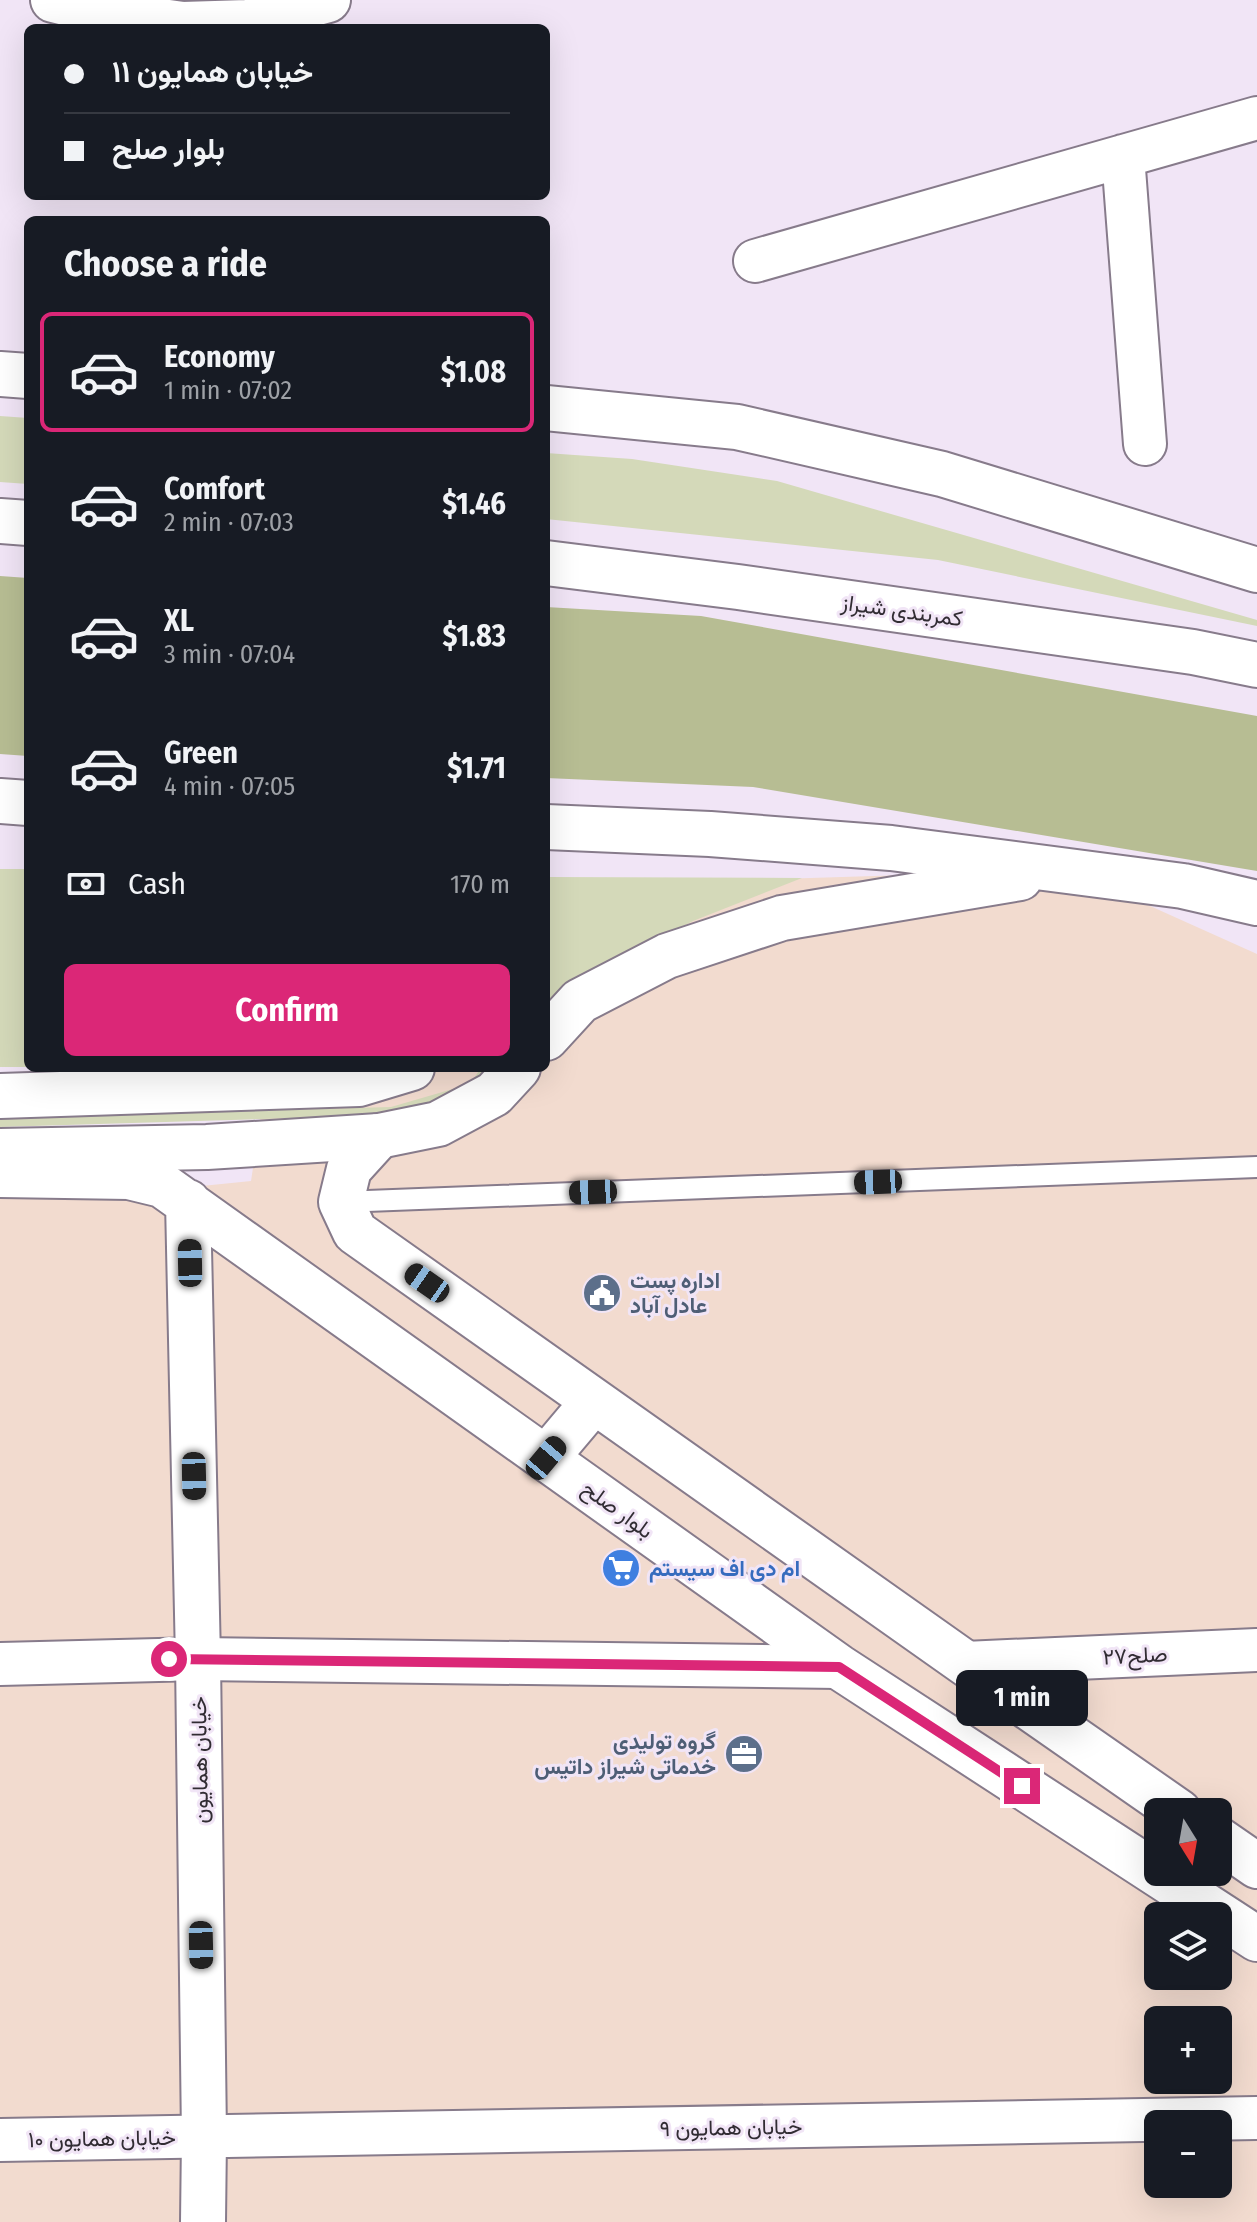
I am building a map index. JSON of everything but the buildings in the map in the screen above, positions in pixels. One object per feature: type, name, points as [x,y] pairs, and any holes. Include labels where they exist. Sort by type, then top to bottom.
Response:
[{"type":"main road","points":[[53,0],[109,14],[183,24],[248,22],[328,0]]},
{"type":"main road","points":[[0,374],[24,376]]},
{"type":"main road","points":[[550,408],[737,427],[927,470],[1257,570]]},
{"type":"main road","points":[[0,521],[24,523]]},
{"type":"main road","name":"کمربندی شیراز","points":[[550,564],[1178,650],[1257,665]]},
{"type":"main road","points":[[0,801],[24,803]]},
{"type":"main road","points":[[550,827],[710,834],[891,848],[1183,886],[1257,903]]},
{"type":"main road","points":[[550,1034],[580,1001],[667,956],[782,918],[1070,870]]},
{"type":"main road","points":[[0,1096],[359,1084],[399,1072]]},
{"type":"main road","points":[[0,1151],[207,1147],[379,1136],[438,1124],[494,1094],[514,1072]]},
{"type":"main road","points":[[379,1136],[349,1169],[341,1202],[355,1232],[1159,1798]]},
{"type":"main road","name":"بلوار صلح","points":[[0,1175],[129,1177],[162,1185],[839,1667],[1257,1939]]},
{"type":"main road","name":"خیابان همایون","points":[[188,1202],[198,1659],[203,2222]]},
{"type":"main road","points":[[546,1458],[594,1401]]},
{"type":"main road","points":[[1232,1849],[1257,1866]]},
{"type":"street","points":[[755,261],[1257,118]]},
{"type":"street","points":[[1123,156],[1145,444]]},
{"type":"street","name":"صلح۲۷","points":[[965,1663],[1257,1650]]},
{"type":"street","points":[[0,1664],[198,1659],[839,1667]]},
{"type":"street","name":"خیابان همایون ۹","points":[[204,2137],[1257,2118]]},
{"type":"street","name":"خیابان همایون ۱۰","points":[[0,2140],[204,2137]]},
{"type":"lane","points":[[341,1202],[1257,1167]]},
{"type":"shaded area","points":[[1070,870],[1257,954],[1257,2222],[0,2222],[0,1186],[192,1187],[251,1181],[263,1102],[271,1072],[550,1072],[550,886]]},
{"type":"green space","points":[[0,416],[24,418],[24,484],[0,482]]},
{"type":"green space","points":[[550,453],[632,459],[777,481],[1257,620],[1257,626],[938,560],[550,519]]},
{"type":"green space","points":[[0,576],[24,578],[24,756],[0,754]]},
{"type":"green space","points":[[550,607],[701,616],[1257,716],[1257,871],[753,787],[550,778]]},
{"type":"green space","points":[[0,869],[24,869],[24,1067],[0,1067]]},
{"type":"green space","points":[[550,877],[802,878],[693,921],[593,973],[550,1011]]},
{"type":"green space","points":[[478,1072],[489,1072],[425,1114],[0,1127],[0,1118],[391,1107],[470,1084]]},
{"type":"place","name":"اداره پست عادل آباد","points":[[602,1293]]},
{"type":"place","name":"ام دی اف سیستم","points":[[621,1568]]},
{"type":"place","name":"گروه تولیدی خدماتی شیراز داتیس","points":[[744,1754]]},
{"type":"route","points":[[169,1659],[839,1667],[1022,1786]]}]
